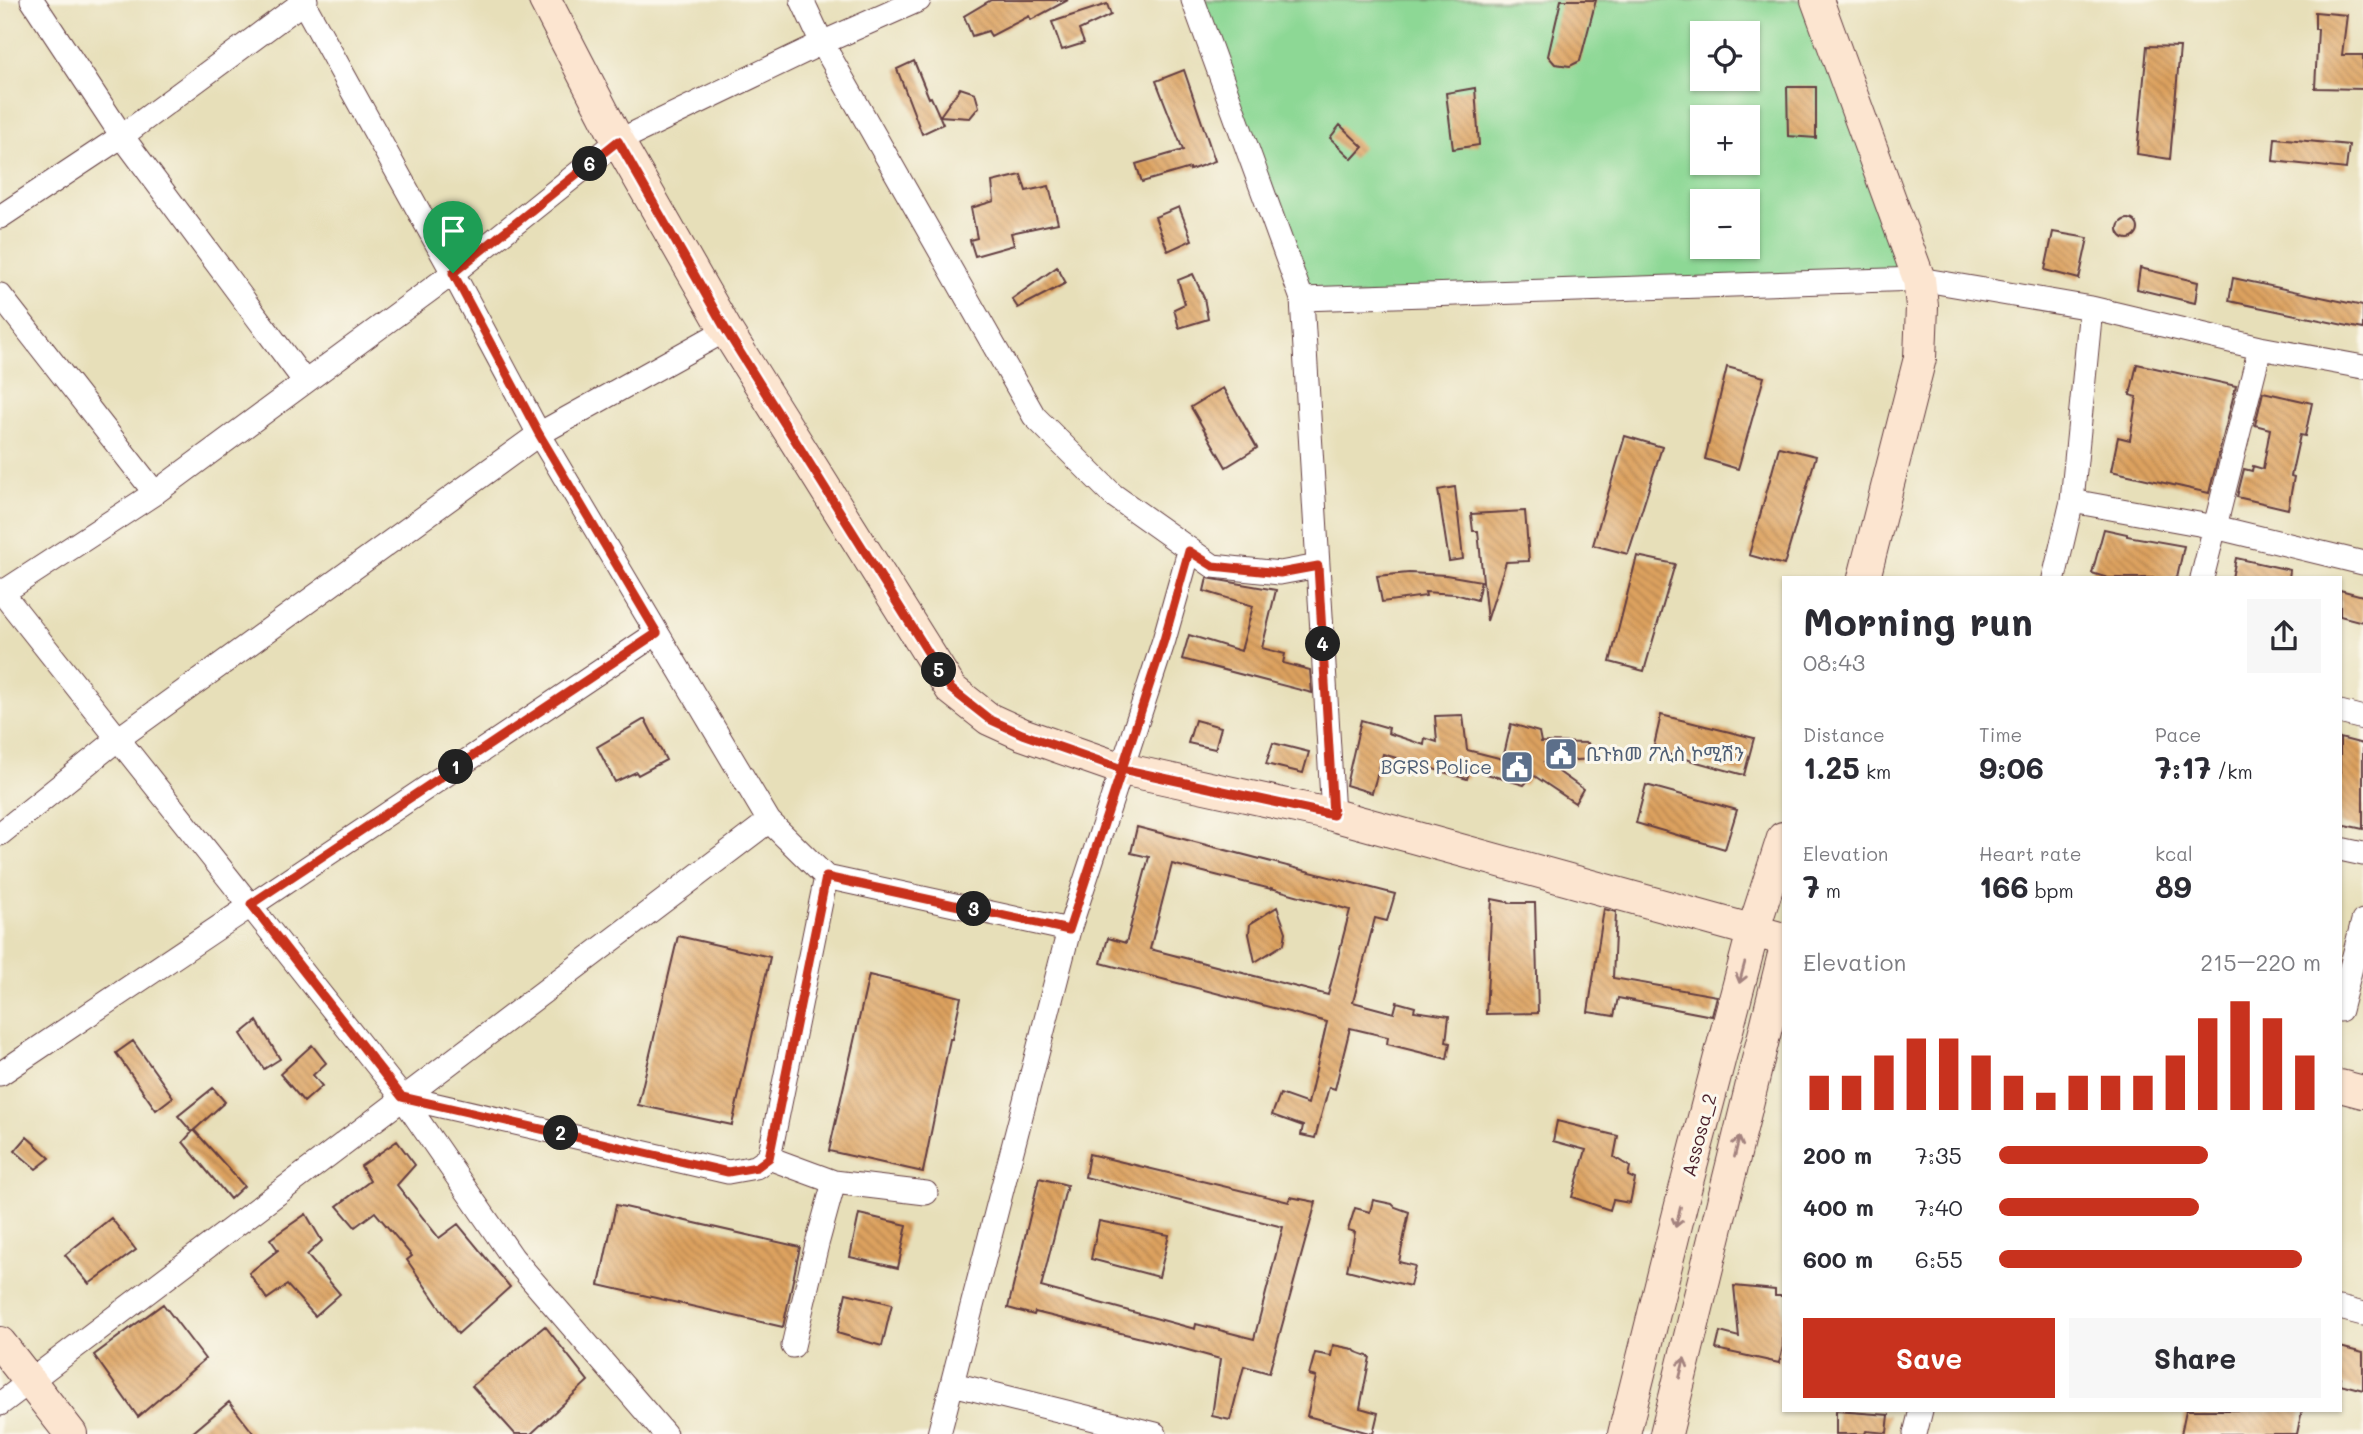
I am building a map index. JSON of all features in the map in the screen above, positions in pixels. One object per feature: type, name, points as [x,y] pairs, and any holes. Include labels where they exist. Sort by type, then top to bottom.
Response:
[{"type":"street","points":[[32,0],[122,136],[305,382]]},
{"type":"street","points":[[545,0],[618,141],[726,330],[951,689],[989,719],[1022,734],[1122,769],[1333,815],[1782,939]]},
{"type":"street","points":[[802,0],[822,43],[1034,416],[1113,495],[1213,566],[1280,573],[1318,566]]},
{"type":"street","points":[[665,1434],[513,1258],[402,1097],[1,592],[155,493],[453,273],[618,141],[822,43],[919,0]]},
{"type":"street","points":[[1193,0],[1302,299],[1333,815]]},
{"type":"street","points":[[1817,0],[1919,279],[1922,306],[1920,358],[1865,576]]},
{"type":"street","points":[[0,217],[122,136],[303,1],[539,434],[769,821],[826,877],[1069,930]]},
{"type":"street","points":[[1302,299],[1919,279],[2091,309],[2260,348],[2363,367]]},
{"type":"street","points":[[0,295],[155,493]]},
{"type":"street","points":[[2054,576],[2072,500],[2091,309]]},
{"type":"street","points":[[0,834],[118,739],[539,434],[726,330]]},
{"type":"street","points":[[2203,576],[2260,348]]},
{"type":"street","points":[[2072,500],[2215,527],[2363,563]]},
{"type":"street","points":[[939,1434],[1069,930],[1164,640],[1189,551]]},
{"type":"street","points":[[0,1074],[657,633]]},
{"type":"street","points":[[2342,713],[2363,718]]},
{"type":"street","points":[[0,1404],[769,821]]},
{"type":"street","name":"Assosa_2","points":[[1624,1434],[1753,931],[1782,841]]},
{"type":"street","points":[[2342,849],[2363,854]]},
{"type":"street","points":[[402,1097],[728,1172],[757,1167],[769,1158],[826,877]]},
{"type":"street","points":[[2342,1002],[2363,921]]},
{"type":"street","name":"Assosa_2","points":[[1666,1434],[1782,962]]},
{"type":"street","points":[[2342,1087],[2363,1092]]},
{"type":"street","points":[[769,1158],[834,1182],[926,1193]]},
{"type":"street","points":[[793,1346],[834,1182]]},
{"type":"street","points":[[2342,1309],[2363,1314]]},
{"type":"street","points":[[0,1343],[71,1434]]},
{"type":"street","points":[[953,1384],[1155,1434]]},
{"type":"street","points":[[1915,1434],[1920,1412]]},
{"type":"green space","points":[[1197,0],[1818,0],[1913,280],[1305,298]]},
{"type":"building","points":[[991,0],[1068,0],[1031,20],[1029,16],[991,36],[988,31],[972,36],[964,16]]},
{"type":"building","points":[[1561,0],[1596,0],[1580,61],[1570,66],[1555,64],[1548,56]]},
{"type":"building","points":[[1107,4],[1111,15],[1079,30],[1084,43],[1062,50],[1052,22]]},
{"type":"building","points":[[2315,12],[2347,15],[2342,55],[2363,55],[2363,89],[2315,88],[2318,29],[2315,29]]},
{"type":"building","points":[[2147,46],[2180,47],[2170,159],[2137,154]]},
{"type":"building","points":[[914,61],[943,124],[922,134],[897,69]]},
{"type":"building","points":[[1184,70],[1215,161],[1142,182],[1136,164],[1183,150],[1156,81]]},
{"type":"building","points":[[1787,87],[1816,87],[1816,138],[1788,136]]},
{"type":"building","points":[[960,88],[975,93],[979,107],[970,118],[940,116]]},
{"type":"building","points":[[1475,88],[1479,145],[1453,149],[1446,93]]},
{"type":"building","points":[[1340,125],[1363,147],[1352,159],[1330,138]]},
{"type":"building","points":[[2275,138],[2349,145],[2346,169],[2273,161]]},
{"type":"building","points":[[1021,175],[1026,191],[1049,186],[1058,223],[1011,233],[1014,245],[975,256],[970,240],[977,238],[971,208],[994,201],[992,182]]},
{"type":"building","points":[[1179,207],[1192,240],[1168,251],[1155,217]]},
{"type":"building","points":[[2124,219],[2132,219],[2138,229],[2132,239],[2124,239],[2118,233],[2118,225]]},
{"type":"building","points":[[2053,232],[2088,238],[2079,279],[2045,270]]},
{"type":"building","points":[[1057,267],[1066,283],[1018,308],[1012,299]]},
{"type":"building","points":[[2140,268],[2198,282],[2195,303],[2137,289]]},
{"type":"building","points":[[1193,274],[1204,298],[1208,319],[1179,328],[1174,309],[1185,304],[1178,280]]},
{"type":"building","points":[[2233,278],[2363,306],[2363,329],[2229,301]]},
{"type":"building","points":[[2137,364],[2236,386],[2209,493],[2111,471],[2118,437],[2130,440],[2137,397],[2130,395]]},
{"type":"building","points":[[1727,367],[1764,377],[1738,469],[1705,459]]},
{"type":"building","points":[[1223,388],[1257,448],[1226,467],[1191,407]]},
{"type":"building","points":[[2263,392],[2312,403],[2305,436],[2300,435],[2291,476],[2294,477],[2288,509],[2237,497],[2244,469],[2252,471],[2253,466],[2263,469],[2270,429],[2255,425]]},
{"type":"building","points":[[1625,436],[1662,447],[1628,554],[1593,545]]},
{"type":"building","points":[[1779,447],[1816,456],[1784,565],[1749,555]]},
{"type":"building","points":[[1455,487],[1463,559],[1449,561],[1438,490]]},
{"type":"building","points":[[1525,511],[1529,561],[1506,562],[1487,621],[1478,531],[1473,531],[1471,514]]},
{"type":"building","points":[[2104,529],[2184,546],[2177,576],[2102,576],[2092,573]]},
{"type":"building","points":[[1637,556],[1675,564],[1644,671],[1610,662]]},
{"type":"building","points":[[2236,558],[2290,570],[2289,576],[2232,576]]},
{"type":"building","points":[[1409,573],[1481,581],[1477,600],[1455,594],[1425,592],[1426,596],[1382,602],[1377,576]]},
{"type":"building","points":[[1207,578],[1276,590],[1262,648],[1285,654],[1283,663],[1310,670],[1312,693],[1182,659],[1189,635],[1241,651],[1253,606],[1204,591]]},
{"type":"building","points":[[2342,591],[2363,596],[2363,622],[2342,617]]},
{"type":"building","points":[[1463,715],[1467,750],[1503,759],[1511,724],[1539,732],[1541,742],[1588,743],[1592,759],[1545,762],[1583,789],[1575,803],[1533,775],[1524,785],[1470,769],[1467,779],[1383,754],[1372,793],[1346,785],[1361,720],[1389,728],[1388,733],[1424,745],[1425,738],[1437,742],[1435,716]]},
{"type":"building","points":[[1661,715],[1754,738],[1744,775],[1653,750]]},
{"type":"building","points":[[645,719],[666,760],[638,775],[636,772],[615,782],[597,747]]},
{"type":"building","points":[[1195,720],[1221,727],[1215,749],[1188,743]]},
{"type":"building","points":[[2342,739],[2363,744],[2363,829],[2342,824]]},
{"type":"building","points":[[1273,743],[1309,752],[1303,773],[1266,764]]},
{"type":"building","points":[[1646,785],[1737,810],[1725,849],[1636,823]]},
{"type":"building","points":[[1137,827],[1395,894],[1387,921],[1375,918],[1353,1002],[1394,1013],[1397,1002],[1415,1007],[1414,1011],[1449,1016],[1446,1042],[1450,1043],[1447,1059],[1387,1044],[1388,1037],[1350,1028],[1335,1089],[1329,1087],[1315,1138],[1301,1135],[1303,1126],[1272,1115],[1280,1094],[1308,1104],[1327,1022],[1101,963],[1108,938],[1126,943],[1149,857],[1131,853]],"holes":[[[1172,864],[1350,910],[1328,995],[1150,949]]]},
{"type":"building","points":[[1492,899],[1512,903],[1535,903],[1538,1013],[1486,1014]]},
{"type":"building","points":[[1277,907],[1286,932],[1284,944],[1255,962],[1249,934],[1250,924]]},
{"type":"building","points":[[1604,909],[1616,912],[1613,978],[1717,996],[1712,1016],[1618,998],[1614,1016],[1588,1012]]},
{"type":"building","points":[[678,936],[770,957],[732,1125],[638,1105]]},
{"type":"building","points":[[869,975],[961,997],[923,1172],[829,1151]]},
{"type":"building","points":[[257,1021],[280,1059],[264,1069],[241,1034]]},
{"type":"building","points":[[133,1041],[173,1097],[156,1110],[116,1053]]},
{"type":"building","points":[[312,1045],[326,1063],[313,1075],[322,1086],[304,1102],[280,1074]]},
{"type":"building","points":[[213,1088],[225,1102],[192,1132],[178,1116]]},
{"type":"building","points":[[1557,1121],[1618,1136],[1614,1157],[1630,1167],[1628,1176],[1635,1179],[1630,1203],[1613,1200],[1610,1210],[1572,1197],[1586,1150],[1553,1141]]},
{"type":"building","points":[[194,1130],[244,1186],[230,1199],[183,1142]]},
{"type":"building","points":[[27,1137],[50,1158],[36,1169],[15,1151]]},
{"type":"building","points":[[397,1141],[415,1165],[397,1185],[439,1238],[458,1224],[510,1287],[458,1334],[407,1260],[412,1256],[375,1212],[355,1227],[337,1206],[370,1181],[361,1166]]},
{"type":"building","points":[[1089,1154],[1289,1202],[1290,1197],[1316,1202],[1269,1373],[1244,1366],[1230,1420],[1212,1416],[1220,1359],[1035,1312],[1034,1315],[1008,1308],[1039,1178],[1067,1185],[1041,1287],[1195,1329],[1196,1324],[1254,1339],[1283,1227],[1085,1177]]},
{"type":"building","points":[[1373,1200],[1392,1204],[1409,1212],[1399,1262],[1415,1266],[1410,1286],[1347,1270],[1355,1232],[1348,1230],[1355,1208],[1370,1212]]},
{"type":"building","points":[[616,1205],[800,1247],[783,1327],[599,1285]]},
{"type":"building","points":[[306,1214],[322,1241],[307,1255],[340,1294],[315,1316],[287,1285],[267,1299],[249,1273],[278,1250],[270,1239]]},
{"type":"building","points":[[859,1214],[907,1225],[898,1268],[850,1257]]},
{"type":"building","points":[[111,1218],[136,1250],[89,1284],[65,1255]]},
{"type":"building","points":[[1099,1221],[1169,1235],[1159,1277],[1091,1259]]},
{"type":"building","points":[[1734,1286],[1775,1290],[1775,1296],[1782,1296],[1782,1351],[1779,1363],[1716,1349],[1720,1332],[1739,1337]]},
{"type":"building","points":[[846,1293],[892,1304],[882,1346],[837,1333]]},
{"type":"building","points":[[163,1304],[205,1359],[138,1417],[94,1355]]},
{"type":"building","points":[[545,1326],[588,1381],[531,1434],[515,1434],[472,1386]]},
{"type":"building","points":[[1333,1345],[1353,1349],[1370,1357],[1360,1408],[1378,1413],[1373,1434],[1307,1416],[1316,1377],[1309,1375],[1315,1353],[1331,1356]]},
{"type":"building","points":[[2342,1348],[2363,1353],[2363,1390],[2342,1385]]},
{"type":"building","points":[[229,1402],[254,1434],[191,1434]]},
{"type":"building","points":[[1836,1412],[1889,1415],[1887,1433],[1866,1431],[1865,1434],[1836,1434]]},
{"type":"building","points":[[2186,1412],[2302,1412],[2297,1434],[2181,1434]]},
{"type":"place","name":"ቤጉክመ ፖሊስ ኮሚሽን","points":[[1561,754]]},
{"type":"place","name":"BGRS Police","points":[[1517,767]]},
{"type":"route","points":[[453,273],[539,434],[657,633],[251,904],[402,1097],[728,1172],[757,1167],[769,1158],[826,877],[1069,930],[1102,822],[1122,769],[1333,815],[1318,566],[1280,573],[1213,566],[1189,551],[1164,640],[1122,769],[1022,734],[989,719],[951,689],[726,330],[618,141],[453,273]]}]
